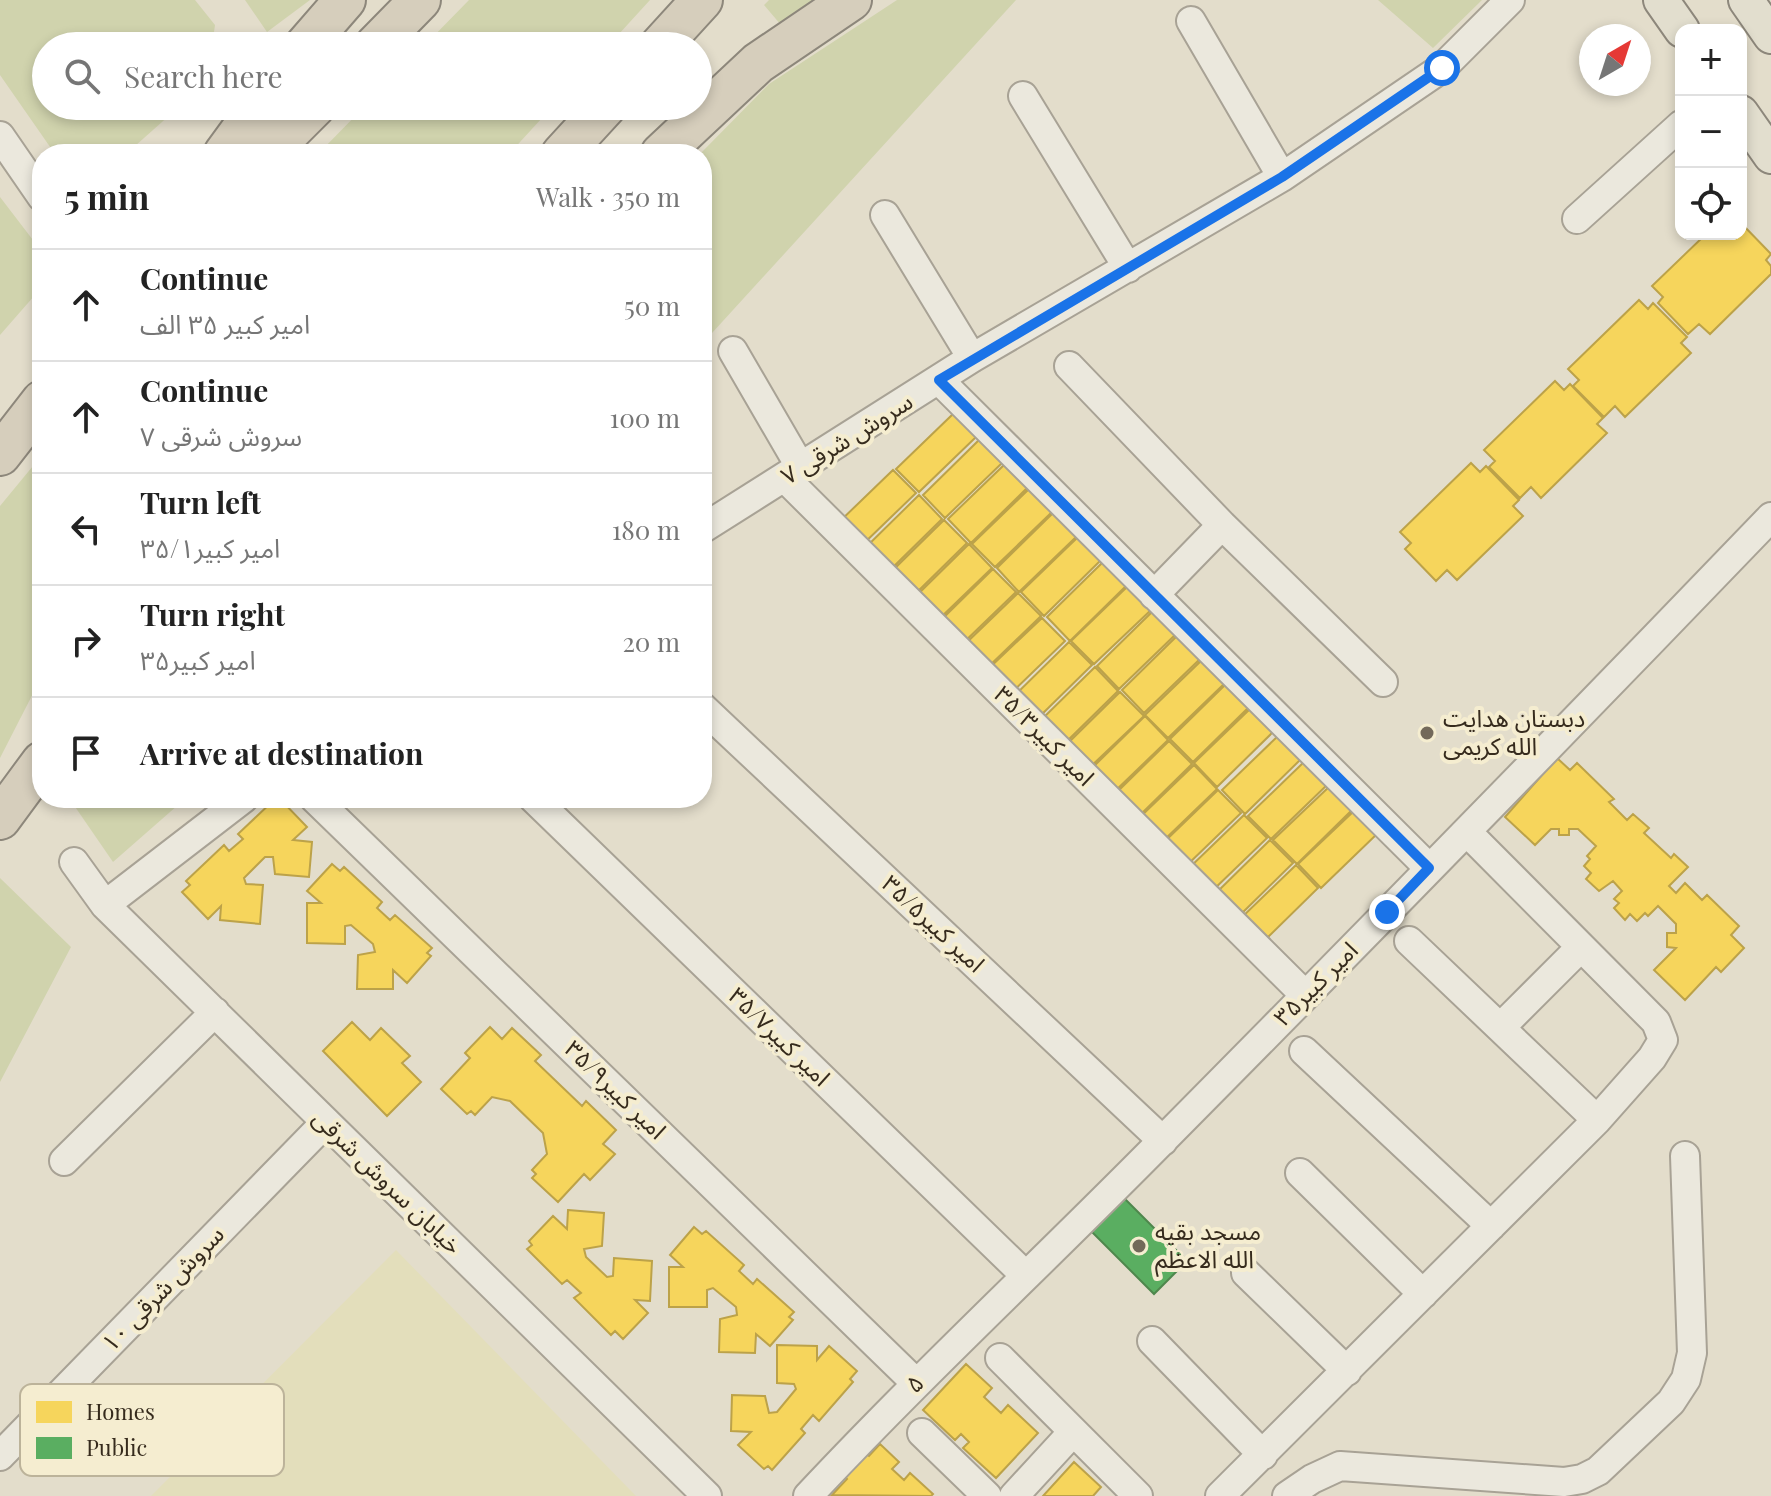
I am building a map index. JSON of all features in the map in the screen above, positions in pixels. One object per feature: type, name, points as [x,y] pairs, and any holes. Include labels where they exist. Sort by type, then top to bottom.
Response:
[{"type":"highway","points":[[317,32],[345,0]]},
{"type":"highway","points":[[389,32],[420,0]]},
{"type":"highway","points":[[673,32],[702,0]]},
{"type":"highway","points":[[712,106],[758,63],[851,0]]},
{"type":"highway","points":[[231,144],[249,120]]},
{"type":"highway","points":[[277,144],[301,120]]},
{"type":"highway","points":[[571,144],[593,120]]},
{"type":"highway","points":[[672,144],[697,120]]},
{"type":"highway","points":[[0,455],[32,414]]},
{"type":"highway","points":[[0,819],[32,776]]},
{"type":"main road","points":[[1661,0],[1678,24]]},
{"type":"main road","points":[[1746,0],[1771,36]]},
{"type":"main road","points":[[1747,122],[1771,156]]},
{"type":"street","name":"سروش شرقی ۷","points":[[712,523],[972,358],[1282,177],[1442,68],[1510,0]]},
{"type":"street","points":[[1191,21],[1282,177]]},
{"type":"street","points":[[1023,96],[1128,268]]},
{"type":"street","points":[[1577,219],[1675,130]]},
{"type":"street","points":[[0,136],[32,182]]},
{"type":"street","points":[[885,215],[972,358]]},
{"type":"street","name":"امیر کبیر۳۵/۳","points":[[733,351],[793,473],[1304,994]]},
{"type":"street","points":[[1069,366],[1222,525],[1383,682]]},
{"type":"street","points":[[939,380],[1429,868]]},
{"type":"street","name":"امیر کبیر۳۵","points":[[1025,1275],[1163,1141],[1771,517]]},
{"type":"street","points":[[1154,595],[1222,525]]},
{"type":"street","name":"امیر کبیر۳۵/۵","points":[[712,716],[1163,1141]]},
{"type":"street","points":[[105,905],[231,808]]},
{"type":"street","name":"امیر کبیر۳۵/۹","points":[[324,808],[916,1383]]},
{"type":"street","name":"امیر کبیر۳۵/۷","points":[[543,808],[1025,1275]]},
{"type":"street","points":[[1220,1496],[1597,1120],[1652,1058],[1663,1040],[1656,1022],[1467,832]]},
{"type":"street","name":"خیابان سروش شرقی","points":[[74,862],[105,905],[707,1496]]},
{"type":"street","points":[[1409,941],[1502,1026],[1597,1120]]},
{"type":"street","points":[[1502,1026],[1581,947]]},
{"type":"street","points":[[64,1161],[215,1012]]},
{"type":"street","points":[[1304,1051],[1491,1226]]},
{"type":"street","name":"سروش شرقی ۱۰","points":[[70,1384],[326,1122]]},
{"type":"street","points":[[1287,1496],[1312,1479],[1340,1466],[1564,1482],[1582,1479],[1598,1471],[1671,1402],[1686,1379],[1692,1353],[1685,1156]]},
{"type":"street","points":[[1300,1173],[1423,1294]]},
{"type":"street","points":[[1246,1273],[1347,1371]]},
{"type":"street","name":"۵","points":[[808,1496],[1025,1275]]},
{"type":"street","points":[[1152,1341],[1263,1455]]},
{"type":"street","points":[[1000,1358],[1138,1496]]},
{"type":"street","points":[[922,1433],[987,1496]]},
{"type":"street","points":[[1014,1496],[1072,1433]]},
{"type":"street","name":"سروش شرقی ۱۰","points":[[0,1456],[20,1436]]},
{"type":"shaded area","points":[[396,1250],[636,1496],[151,1496],[171,1476],[284,1476],[284,1384],[263,1384]]},
{"type":"green space","points":[[0,0],[195,0],[215,25],[214,32],[32,32],[32,120],[164,120],[137,144],[48,144],[0,75]]},
{"type":"green space","points":[[245,0],[310,0],[267,32]]},
{"type":"green space","points":[[469,0],[650,0],[621,32],[438,32]]},
{"type":"green space","points":[[769,0],[841,0],[787,32],[764,5]]},
{"type":"green space","points":[[897,0],[1016,0],[712,333],[710,144],[769,84]]},
{"type":"green space","points":[[1378,0],[1482,0],[1433,48]]},
{"type":"green space","points":[[351,120],[540,120],[518,144],[328,144]]},
{"type":"green space","points":[[0,197],[32,239],[32,298],[0,335]]},
{"type":"green space","points":[[32,467],[32,696],[0,758],[0,506]]},
{"type":"green space","points":[[76,808],[175,808],[113,862]]},
{"type":"green space","points":[[0,878],[71,947],[0,1082]]},
{"type":"building: Homes","points":[[1747,229],[1771,254],[1766,260],[1771,266],[1771,274],[1710,334],[1699,324],[1688,334],[1658,303],[1663,297],[1652,286],[1700,240],[1747,240]]},
{"type":"building: Homes","points":[[1639,300],[1648,309],[1653,303],[1687,337],[1681,343],[1691,353],[1625,417],[1615,406],[1604,417],[1573,386],[1579,380],[1568,369]]},
{"type":"building: Homes","points":[[1555,381],[1564,390],[1570,384],[1603,418],[1597,424],[1607,433],[1541,498],[1531,487],[1520,498],[1489,467],[1495,461],[1484,450]]},
{"type":"building: Homes","points":[[953,414],[976,437],[919,492],[896,469]]},
{"type":"building: Homes","points":[[979,440],[1002,463],[945,518],[923,495]]},
{"type":"building: Homes","points":[[1471,463],[1480,472],[1486,466],[1519,500],[1513,506],[1523,516],[1457,580],[1447,570],[1436,581],[1405,549],[1411,543],[1400,532]]},
{"type":"building: Homes","points":[[1004,465],[1027,488],[971,543],[948,519]]},
{"type":"building: Homes","points":[[893,470],[916,493],[859,548],[837,524]]},
{"type":"building: Homes","points":[[1029,489],[1052,512],[995,567],[972,544]]},
{"type":"building: Homes","points":[[919,495],[942,519],[886,574],[863,550]]},
{"type":"building: Homes","points":[[1053,513],[1076,537],[1019,592],[997,568]]},
{"type":"building: Homes","points":[[944,520],[967,543],[911,598],[888,575]]},
{"type":"building: Homes","points":[[1078,537],[1100,561],[1044,616],[1021,592]]},
{"type":"building: Homes","points":[[969,544],[992,568],[936,622],[913,599]]},
{"type":"building: Homes","points":[[1103,562],[1126,586],[1070,641],[1047,617]]},
{"type":"building: Homes","points":[[993,569],[1016,592],[959,647],[937,624]]},
{"type":"building: Homes","points":[[1128,586],[1151,610],[1094,664],[1071,641]]},
{"type":"building: Homes","points":[[1018,593],[1041,616],[984,671],[961,648]]},
{"type":"building: Homes","points":[[1153,611],[1176,634],[1119,689],[1097,666]]},
{"type":"building: Homes","points":[[1042,618],[1065,641],[1008,696],[985,672]]},
{"type":"building: Homes","points":[[1178,635],[1201,658],[1144,713],[1122,690]]},
{"type":"building: Homes","points":[[1069,642],[1092,665],[1036,720],[1013,697]]},
{"type":"building: Homes","points":[[1202,660],[1225,683],[1168,738],[1145,715]]},
{"type":"building: Homes","points":[[1095,667],[1118,691],[1062,746],[1039,722]]},
{"type":"building: Homes","points":[[1226,684],[1249,707],[1193,762],[1170,739]]},
{"type":"building: Homes","points":[[1120,692],[1144,716],[1087,770],[1064,747]]},
{"type":"building: Homes","points":[[1251,708],[1273,732],[1217,787],[1194,763]]},
{"type":"building: Homes","points":[[1145,716],[1168,740],[1111,795],[1089,771]]},
{"type":"building: Homes","points":[[1279,735],[1301,759],[1245,814],[1222,790]]},
{"type":"building: Homes","points":[[1169,741],[1192,764],[1136,819],[1113,796]]},
{"type":"building: Homes","points":[[1557,758],[1570,770],[1577,763],[1614,799],[1609,802],[1627,820],[1633,814],[1649,828],[1644,833],[1671,858],[1674,854],[1688,867],[1669,886],[1676,893],[1685,883],[1702,900],[1707,895],[1739,926],[1731,935],[1744,948],[1721,972],[1716,967],[1685,1000],[1654,970],[1676,948],[1667,947],[1667,933],[1676,933],[1676,924],[1658,906],[1637,921],[1630,914],[1625,920],[1614,908],[1619,903],[1614,899],[1622,891],[1613,881],[1599,891],[1586,879],[1591,873],[1584,866],[1590,859],[1587,856],[1596,846],[1578,829],[1569,829],[1569,835],[1559,835],[1559,829],[1551,829],[1535,845],[1505,817]]},
{"type":"building: Homes","points":[[1305,761],[1328,784],[1271,839],[1248,816]]},
{"type":"building: Homes","points":[[1194,765],[1217,789],[1160,844],[1137,820]]},
{"type":"building: Homes","points":[[1330,786],[1353,809],[1297,864],[1273,840]]},
{"type":"building: Homes","points":[[1218,790],[1241,813],[1184,868],[1161,845]]},
{"type":"building: Homes","points":[[266,808],[289,808],[307,827],[293,840],[312,842],[309,877],[275,874],[273,857],[265,857],[244,878],[246,884],[263,885],[260,924],[220,920],[221,906],[208,919],[182,892],[190,885],[186,881],[224,845],[229,851],[243,839],[238,834]]},
{"type":"building: Homes","points":[[1355,810],[1378,833],[1321,888],[1298,864]]},
{"type":"building: Homes","points":[[1244,815],[1267,838],[1210,893],[1188,869]]},
{"type":"building: Homes","points":[[1270,840],[1293,863],[1237,918],[1214,895]]},
{"type":"building: Homes","points":[[332,864],[340,871],[344,867],[382,902],[377,908],[390,920],[395,915],[432,948],[427,953],[431,956],[407,983],[393,970],[393,989],[357,989],[358,955],[375,952],[373,944],[351,925],[345,926],[345,944],[307,943],[307,903],[321,903],[307,891]]},
{"type":"building: Homes","points":[[1296,865],[1318,888],[1262,943],[1239,920]]},
{"type":"building: Homes","points":[[352,1022],[370,1040],[381,1028],[410,1056],[402,1063],[421,1082],[387,1116],[323,1051]]},
{"type":"building: Homes","points":[[490,1027],[502,1039],[512,1028],[541,1055],[535,1061],[582,1106],[586,1101],[616,1130],[603,1144],[615,1154],[590,1180],[584,1174],[558,1202],[532,1178],[536,1174],[532,1170],[547,1154],[543,1133],[510,1101],[492,1097],[475,1115],[471,1111],[467,1114],[441,1089],[470,1058],[465,1053]]},
{"type":"building: Homes","points":[[568,1210],[604,1213],[602,1246],[584,1249],[586,1257],[607,1277],[613,1276],[614,1258],[652,1261],[650,1301],[635,1300],[648,1313],[623,1339],[615,1331],[611,1335],[574,1298],[581,1293],[567,1280],[562,1284],[527,1249],[532,1245],[529,1241],[553,1216],[567,1229]]},
{"type":"building: Homes","points":[[694,1227],[702,1234],[706,1231],[744,1265],[739,1271],[753,1284],[757,1279],[794,1312],[789,1317],[793,1320],[770,1346],[756,1334],[755,1353],[719,1352],[720,1319],[737,1315],[736,1307],[713,1288],[707,1290],[707,1307],[669,1307],[669,1267],[683,1267],[670,1255]]},
{"type":"building: Homes","points":[[777,1345],[817,1346],[817,1360],[829,1346],[857,1371],[850,1379],[853,1382],[819,1421],[813,1415],[801,1429],[805,1433],[772,1470],[768,1466],[764,1469],[738,1445],[751,1432],[731,1431],[732,1395],[765,1396],[769,1413],[777,1412],[796,1389],[794,1384],[777,1383]]},
{"type":"building: Homes","points":[[966,1364],[992,1388],[984,1397],[1001,1413],[1008,1405],[1038,1433],[996,1478],[963,1448],[969,1442],[961,1434],[955,1440],[923,1410]]},
{"type":"building: Homes","points":[[880,1444],[899,1462],[892,1469],[904,1480],[910,1473],[933,1494],[832,1495],[847,1479],[843,1474],[864,1452],[869,1456]]},
{"type":"building: Homes","points":[[1074,1462],[1101,1487],[1093,1496],[1043,1496]]},
{"type":"building: Public","name":"مسجد بقیه الله الاعظم","points":[[1124,1198],[1187,1261],[1154,1294],[1091,1231]]},
{"type":"place","name":"دبستان هدایت الله کریمی","points":[[1427,733]]},
{"type":"place","name":"مسجد بقیه الله الاعظم","points":[[1139,1246]]},
{"type":"route","points":[[1387,912],[1429,868],[939,380],[1282,177],[1442,68]]}]
